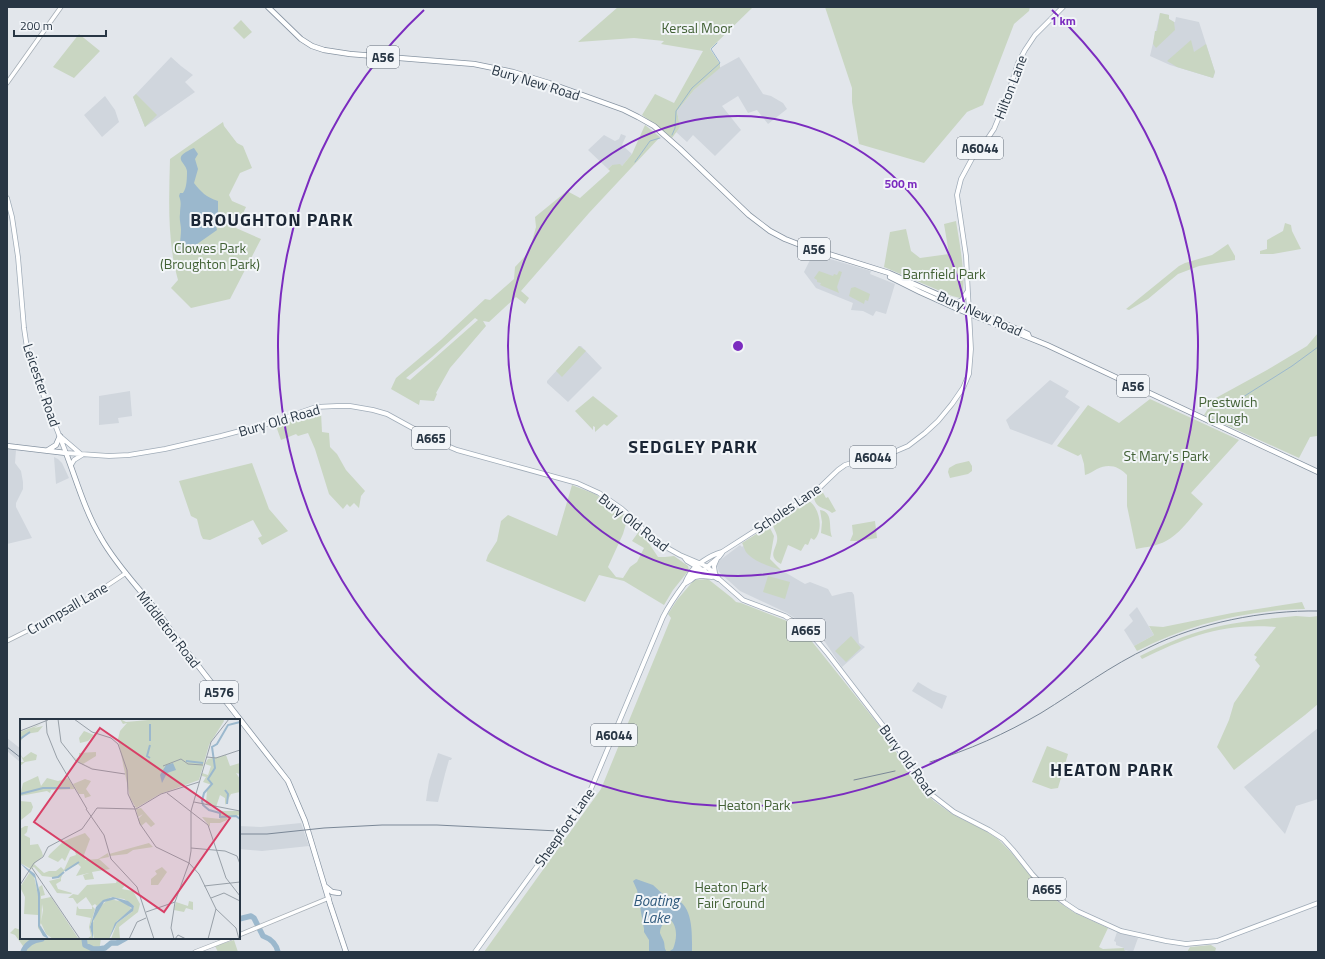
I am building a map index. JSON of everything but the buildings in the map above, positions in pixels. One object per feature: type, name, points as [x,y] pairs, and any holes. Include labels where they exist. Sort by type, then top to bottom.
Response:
[{"type":"highway","name":"Bury New Road","points":[[268,7],[307,44],[324,50],[350,54],[474,64],[513,72],[549,83],[624,110],[642,119],[661,132],[749,215],[770,230],[794,243],[869,266],[915,284],[1028,334],[1029,337]]},
{"type":"highway","name":"Bury New Road","points":[[884,272],[920,292],[1029,337],[1318,472]]},
{"type":"highway","points":[[47,451],[56,445],[60,436]]},
{"type":"highway","name":"Bury Old Road","points":[[7,446],[66,453]]},
{"type":"highway","name":"Middleton Road","points":[[66,453],[83,501],[100,538],[126,574],[240,719]]},
{"type":"highway","name":"Middleton Road","points":[[240,719],[288,781],[305,821],[346,952]]},
{"type":"highway","points":[[325,886],[332,892],[339,893]]},
{"type":"main road","name":"Hilton Lane","points":[[968,313],[966,256],[957,195],[961,179],[975,153],[994,129],[1011,88],[1018,63],[1025,50],[1034,35],[1063,7]]},
{"type":"main road","name":"Leicester Road","points":[[7,198],[12,217],[16,244],[28,355],[66,453]]},
{"type":"main road","points":[[956,303],[962,300],[967,292]]},
{"type":"main road","name":"Scholes Lane","points":[[701,567],[717,554],[814,493],[842,467],[849,463],[900,450],[926,433],[952,404],[963,388],[969,374],[971,349],[968,313]]},
{"type":"main road","points":[[969,325],[974,320],[983,318]]},
{"type":"main road","name":"Bury Old Road","points":[[66,453],[109,456],[129,455],[165,449],[235,433],[316,408],[350,406],[387,414],[438,442],[457,450],[585,486],[599,493],[628,513],[655,541],[717,577],[743,600],[785,616],[799,625],[812,635],[828,654],[884,727],[915,775],[932,795],[954,812],[1002,839],[1014,850],[1032,874],[1047,890],[1077,911],[1121,931],[1186,944],[1216,941],[1318,903]]},
{"type":"main road","points":[[60,436],[82,455],[74,460],[71,465]]},
{"type":"main road","name":"Scholes Lane","points":[[701,567],[719,557],[722,552]]},
{"type":"main road","points":[[694,577],[717,577],[714,566],[719,557]]},
{"type":"main road","name":"Sheepfoot Lane","points":[[684,584],[694,577],[701,567]]},
{"type":"main road","name":"Sheepfoot Lane","points":[[475,952],[588,796],[662,617],[687,579],[701,567]]},
{"type":"street","points":[[7,83],[61,7]]},
{"type":"street","name":"Crumpsall Lane","points":[[7,641],[74,607],[126,574]]},
{"type":"street","points":[[240,935],[328,898]]},
{"type":"street","points":[[195,952],[228,939]]},
{"type":"shaded area","points":[[1160,13],[1169,15],[1169,19],[1174,22],[1176,17],[1199,22],[1215,72],[1213,78],[1170,65],[1150,56]]},
{"type":"shaded area","points":[[171,57],[193,75],[185,82],[195,92],[145,127],[133,97]]},
{"type":"shaded area","points":[[739,57],[763,94],[771,96],[783,103],[787,109],[768,124],[757,110],[748,113],[738,96],[722,106],[741,130],[715,156],[693,135],[687,142],[676,132],[680,127],[677,111],[694,90],[719,68]]},
{"type":"shaded area","points":[[105,96],[115,110],[119,122],[102,137],[84,115]]},
{"type":"shaded area","points":[[621,134],[626,136],[622,145],[632,154],[622,166],[612,165],[608,169],[588,150],[604,135],[615,141],[619,139]]},
{"type":"shaded area","points":[[813,254],[871,271],[870,274],[895,284],[886,314],[876,311],[873,316],[863,311],[851,310],[853,303],[816,288],[804,272]]},
{"type":"shaded area","points":[[579,346],[581,346],[602,368],[568,402],[547,383],[547,381]]},
{"type":"shaded area","points":[[1050,380],[1069,391],[1065,397],[1080,407],[1052,445],[1010,429],[1006,420]]},
{"type":"shaded area","points":[[130,391],[132,416],[118,418],[119,423],[99,425],[99,396]]},
{"type":"shaded area","points":[[7,449],[16,450],[15,463],[21,471],[23,489],[16,503],[16,507],[32,538],[7,544]]},
{"type":"shaded area","points":[[54,457],[62,463],[69,478],[56,484]]},
{"type":"shaded area","points":[[740,545],[742,547],[744,545],[805,584],[810,582],[828,589],[832,596],[852,592],[854,595],[859,643],[865,647],[842,667],[825,642],[810,628],[787,613],[740,591],[719,572],[717,566],[719,561]]},
{"type":"shaded area","points":[[1137,607],[1154,635],[1134,646],[1124,630],[1133,621],[1129,615]]},
{"type":"shaded area","points":[[918,682],[933,691],[947,696],[942,709],[912,691]]},
{"type":"shaded area","points":[[1318,728],[1318,799],[1296,806],[1285,834],[1244,787]]},
{"type":"shaded area","points":[[7,738],[20,748],[20,762],[7,751]]},
{"type":"shaded area","points":[[438,753],[452,758],[449,760],[438,802],[426,801],[429,781]]},
{"type":"shaded area","points":[[301,823],[309,846],[262,851],[240,849],[240,826],[261,827]]},
{"type":"shaded area","points":[[1117,932],[1138,938],[1133,952],[1124,950],[1124,948],[1116,945],[1116,942],[1114,941]]},
{"type":"green space","name":"Kersal Moor","points":[[618,7],[753,7],[710,49],[720,64],[720,68],[694,90],[677,111],[680,127],[672,138],[642,115],[655,94],[674,103],[703,51],[661,44],[664,41],[634,38],[578,42]]},
{"type":"green space","points":[[825,7],[1030,7],[1029,11],[1014,24],[983,105],[967,112],[924,163],[859,144],[852,102],[852,88]]},
{"type":"green space","points":[[1160,13],[1169,15],[1169,19],[1174,22],[1175,30],[1156,48],[1153,44]]},
{"type":"green space","points":[[241,20],[252,32],[244,39],[233,28]]},
{"type":"green space","points":[[79,34],[100,51],[74,78],[53,67]]},
{"type":"green space","points":[[1191,40],[1194,52],[1206,44],[1215,72],[1213,78],[1177,67],[1167,61]]},
{"type":"green space","points":[[136,94],[157,115],[145,127],[133,97]]},
{"type":"green space","name":"Clowes Park (Broughton Park)","points":[[223,122],[224,126],[237,143],[243,146],[252,168],[240,173],[229,195],[232,201],[246,207],[236,228],[261,239],[230,299],[191,308],[171,288],[178,280],[174,265],[170,235],[170,159]]},
{"type":"green space","points":[[645,125],[660,137],[589,213],[521,291],[529,298],[525,304],[516,297],[489,322],[483,321],[486,326],[450,368],[436,393],[437,394],[434,401],[420,400],[419,405],[391,389],[396,378],[441,340],[485,299],[490,300],[514,279],[515,267],[529,252],[536,227],[535,217],[567,191],[580,198],[610,171],[608,169],[612,165],[620,164],[622,166],[632,154]],"holes":[[[475,318],[478,320],[410,380],[406,378],[432,357]]]},
{"type":"green space","name":"Barnfield Park","points":[[956,221],[961,249],[963,273],[962,293],[960,298],[884,267],[890,232],[906,229],[911,251],[920,258],[949,254],[944,224]]},
{"type":"green space","points":[[1285,223],[1291,225],[1292,231],[1301,249],[1273,254],[1260,254],[1260,251],[1267,249],[1267,240],[1283,231]]},
{"type":"green space","points":[[1228,244],[1235,256],[1235,260],[1199,266],[1178,274],[1148,299],[1129,310],[1126,309],[1179,266],[1212,255]]},
{"type":"green space","points":[[819,271],[833,276],[834,274],[837,275],[839,271],[842,272],[837,287],[839,293],[820,285],[821,283],[817,282],[814,278]]},
{"type":"green space","points":[[855,287],[870,294],[868,301],[865,300],[864,304],[849,296],[851,288]]},
{"type":"green space","name":"Prestwich Clough","points":[[1318,333],[1318,432],[1317,436],[1310,437],[1299,458],[1204,415],[1214,399],[1307,346]]},
{"type":"green space","points":[[579,346],[586,351],[562,377],[556,371]]},
{"type":"green space","points":[[593,396],[618,416],[607,426],[604,424],[595,432],[595,427],[593,426],[593,430],[575,411]]},
{"type":"green space","name":"St Mary's Park","points":[[1150,399],[1239,440],[1191,493],[1203,504],[1181,529],[1163,543],[1136,549],[1127,506],[1127,475],[1120,469],[1113,466],[1105,466],[1085,475],[1081,454],[1078,456],[1057,446],[1088,405],[1119,423]]},
{"type":"green space","points":[[321,413],[322,432],[329,433],[330,447],[337,454],[346,470],[365,491],[361,496],[359,508],[354,503],[350,507],[347,504],[343,509],[329,494],[315,449],[308,433],[298,436],[296,434],[281,440],[276,426]]},
{"type":"green space","points":[[969,461],[972,466],[972,471],[968,474],[950,478],[948,472],[949,468],[956,464]]},
{"type":"green space","points":[[252,463],[269,509],[288,531],[262,545],[258,538],[262,536],[253,520],[210,540],[203,539],[197,519],[191,516],[179,481]]},
{"type":"green space","points":[[572,485],[595,494],[628,517],[623,534],[608,567],[616,577],[623,578],[630,567],[637,562],[644,548],[632,541],[640,530],[658,557],[674,556],[688,566],[689,570],[673,590],[664,605],[624,581],[599,575],[585,602],[486,561],[497,541],[501,521],[508,515],[557,536]]},
{"type":"green space","points":[[822,491],[826,498],[828,497],[836,511],[832,513],[815,502],[814,498]]},
{"type":"green space","points":[[809,501],[813,504],[818,514],[820,526],[817,536],[814,540],[811,538],[808,545],[805,544],[801,551],[788,545],[781,564],[776,561],[773,554],[777,536],[773,524]]},
{"type":"green space","points":[[820,510],[824,511],[829,517],[832,537],[821,533],[822,522]]},
{"type":"green space","points":[[875,521],[877,538],[850,541],[853,534],[852,525]]},
{"type":"green space","points":[[766,528],[770,528],[774,536],[770,559],[781,570],[753,558],[746,552],[742,543]]},
{"type":"green space","points":[[768,576],[790,582],[785,599],[763,592]]},
{"type":"green space","name":"Heaton Park","points":[[708,579],[736,602],[787,621],[810,639],[882,729],[913,780],[934,801],[952,814],[984,830],[998,839],[1043,890],[1057,901],[1075,913],[1108,928],[1099,947],[1103,949],[1124,948],[1124,950],[1128,952],[484,952],[601,789],[671,618],[668,614],[677,600],[694,580]]},
{"type":"green space","points":[[1302,602],[1305,609],[1261,612],[1218,620],[1177,633],[1137,651],[1134,646],[1154,635],[1149,626],[1163,627],[1232,613]]},
{"type":"green space","points":[[1318,616],[1318,704],[1234,770],[1217,747],[1229,720],[1234,703],[1260,666],[1255,660],[1257,657],[1254,655],[1276,627],[1257,626],[1223,629],[1191,638],[1142,659],[1140,656],[1191,634],[1219,626],[1263,619]]},
{"type":"green space","points":[[851,636],[861,648],[846,662],[835,651]]},
{"type":"green space","points":[[1047,746],[1068,754],[1058,788],[1051,789],[1032,782]]},
{"type":"green space","points":[[15,928],[20,930],[20,939],[101,939],[99,952],[23,952],[23,946],[15,935],[10,933]]},
{"type":"green space","points":[[234,940],[238,952],[218,952],[215,946]]},
{"type":"green space","points":[[1211,945],[1216,948],[1215,952],[1187,952],[1190,947]]},
{"type":"water","points":[[194,148],[198,154],[195,159],[198,169],[194,183],[204,194],[218,201],[218,216],[215,221],[217,230],[183,254],[180,245],[181,203],[179,196],[180,193],[183,193],[185,188],[187,171],[181,157],[183,154]]},
{"type":"water","name":"Boating Lake","points":[[636,879],[653,885],[666,897],[675,899],[682,903],[687,909],[690,917],[692,952],[668,952],[673,949],[676,937],[676,929],[670,919],[664,923],[660,931],[667,952],[649,952],[649,940],[644,932],[637,890],[633,881]]},
{"type":"waterway","points":[[672,135],[675,128],[676,111],[692,88],[720,63],[711,49],[717,43]]},
{"type":"waterway","points":[[635,162],[650,141],[660,138]]},
{"type":"waterway","points":[[1243,397],[1292,366],[1318,347]]},
{"type":"waterway","points":[[240,919],[251,916],[254,918],[263,936],[273,942],[278,952]]},
{"type":"waterway","points":[[23,952],[30,943],[42,939]]},
{"type":"waterway","points":[[84,939],[85,945],[93,949],[105,948],[111,943],[117,943],[124,939]]},
{"type":"tram line","points":[[930,762],[973,747],[1014,728],[1041,713],[1094,678],[1136,654],[1189,631],[1254,616],[1297,611],[1318,611]]},
{"type":"tram line","points":[[7,747],[20,757]]},
{"type":"tram line","points":[[854,780],[895,771]]},
{"type":"tram line","points":[[240,834],[267,834],[324,828],[382,825],[437,825],[558,831]]},
{"type":"district","name":"BROUGHTON PARK","points":[[272,219]]},
{"type":"district","name":"SEDGLEY PARK","points":[[693,446]]},
{"type":"district","name":"HEATON PARK","points":[[1112,769]]},
{"type":"park label","name":"Heaton Park Fair Ground","points":[[731,894]]}]
